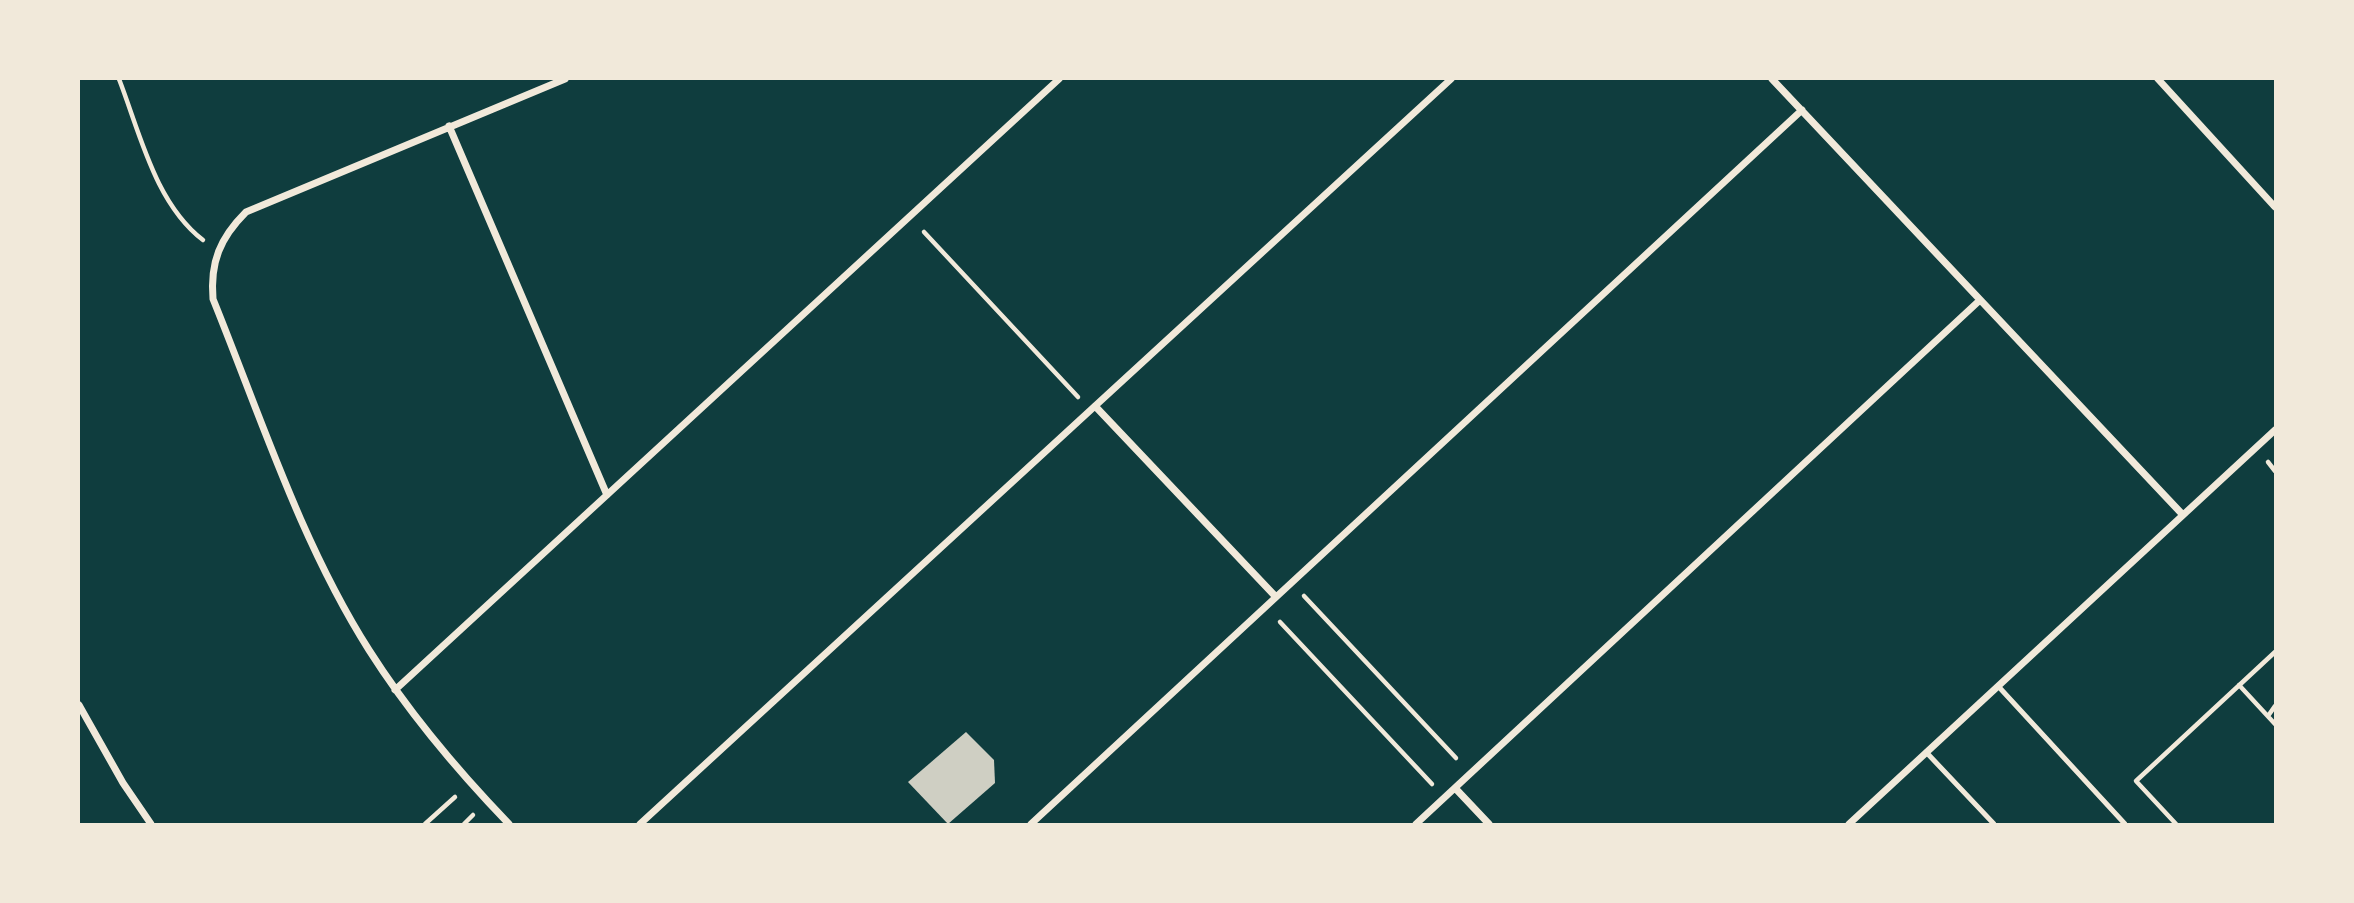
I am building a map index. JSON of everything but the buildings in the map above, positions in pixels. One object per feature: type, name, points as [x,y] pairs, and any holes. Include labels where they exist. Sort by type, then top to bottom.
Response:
[{"type":"street","points":[[509,824],[427,733],[367,648],[319,559],[213,299],[211,275],[217,250],[229,229],[246,212],[565,79]]},
{"type":"street","points":[[395,690],[1059,79]]},
{"type":"street","points":[[640,824],[1451,79]]},
{"type":"street","points":[[1772,79],[2183,515]]},
{"type":"street","points":[[2158,79],[2275,207]]},
{"type":"street","points":[[1031,824],[1802,110]]},
{"type":"street","points":[[449,126],[607,495]]},
{"type":"street","points":[[1416,824],[1980,300]]},
{"type":"street","points":[[1093,408],[1276,597]]},
{"type":"street","points":[[1849,824],[2275,430]]},
{"type":"street","points":[[79,705],[122,783],[151,824]]},
{"type":"street","points":[[1455,788],[1489,824]]},
{"type":"lane","points":[[1998,686],[2125,824]]},
{"type":"lane","points":[[1926,752],[1994,824]]},
{"type":"path","points":[[119,79],[158,179],[172,206],[192,231],[217,250]]},
{"type":"path","points":[[909,216],[1093,408]]},
{"type":"path","points":[[1292,583],[1470,773]]},
{"type":"path","points":[[1266,607],[1445,797]]},
{"type":"path","points":[[2176,824],[2136,782],[2275,654]]},
{"type":"path","points":[[2239,685],[2275,724]]},
{"type":"path","points":[[2268,716],[2275,706]]},
{"type":"path","points":[[425,824],[471,783]]}]
